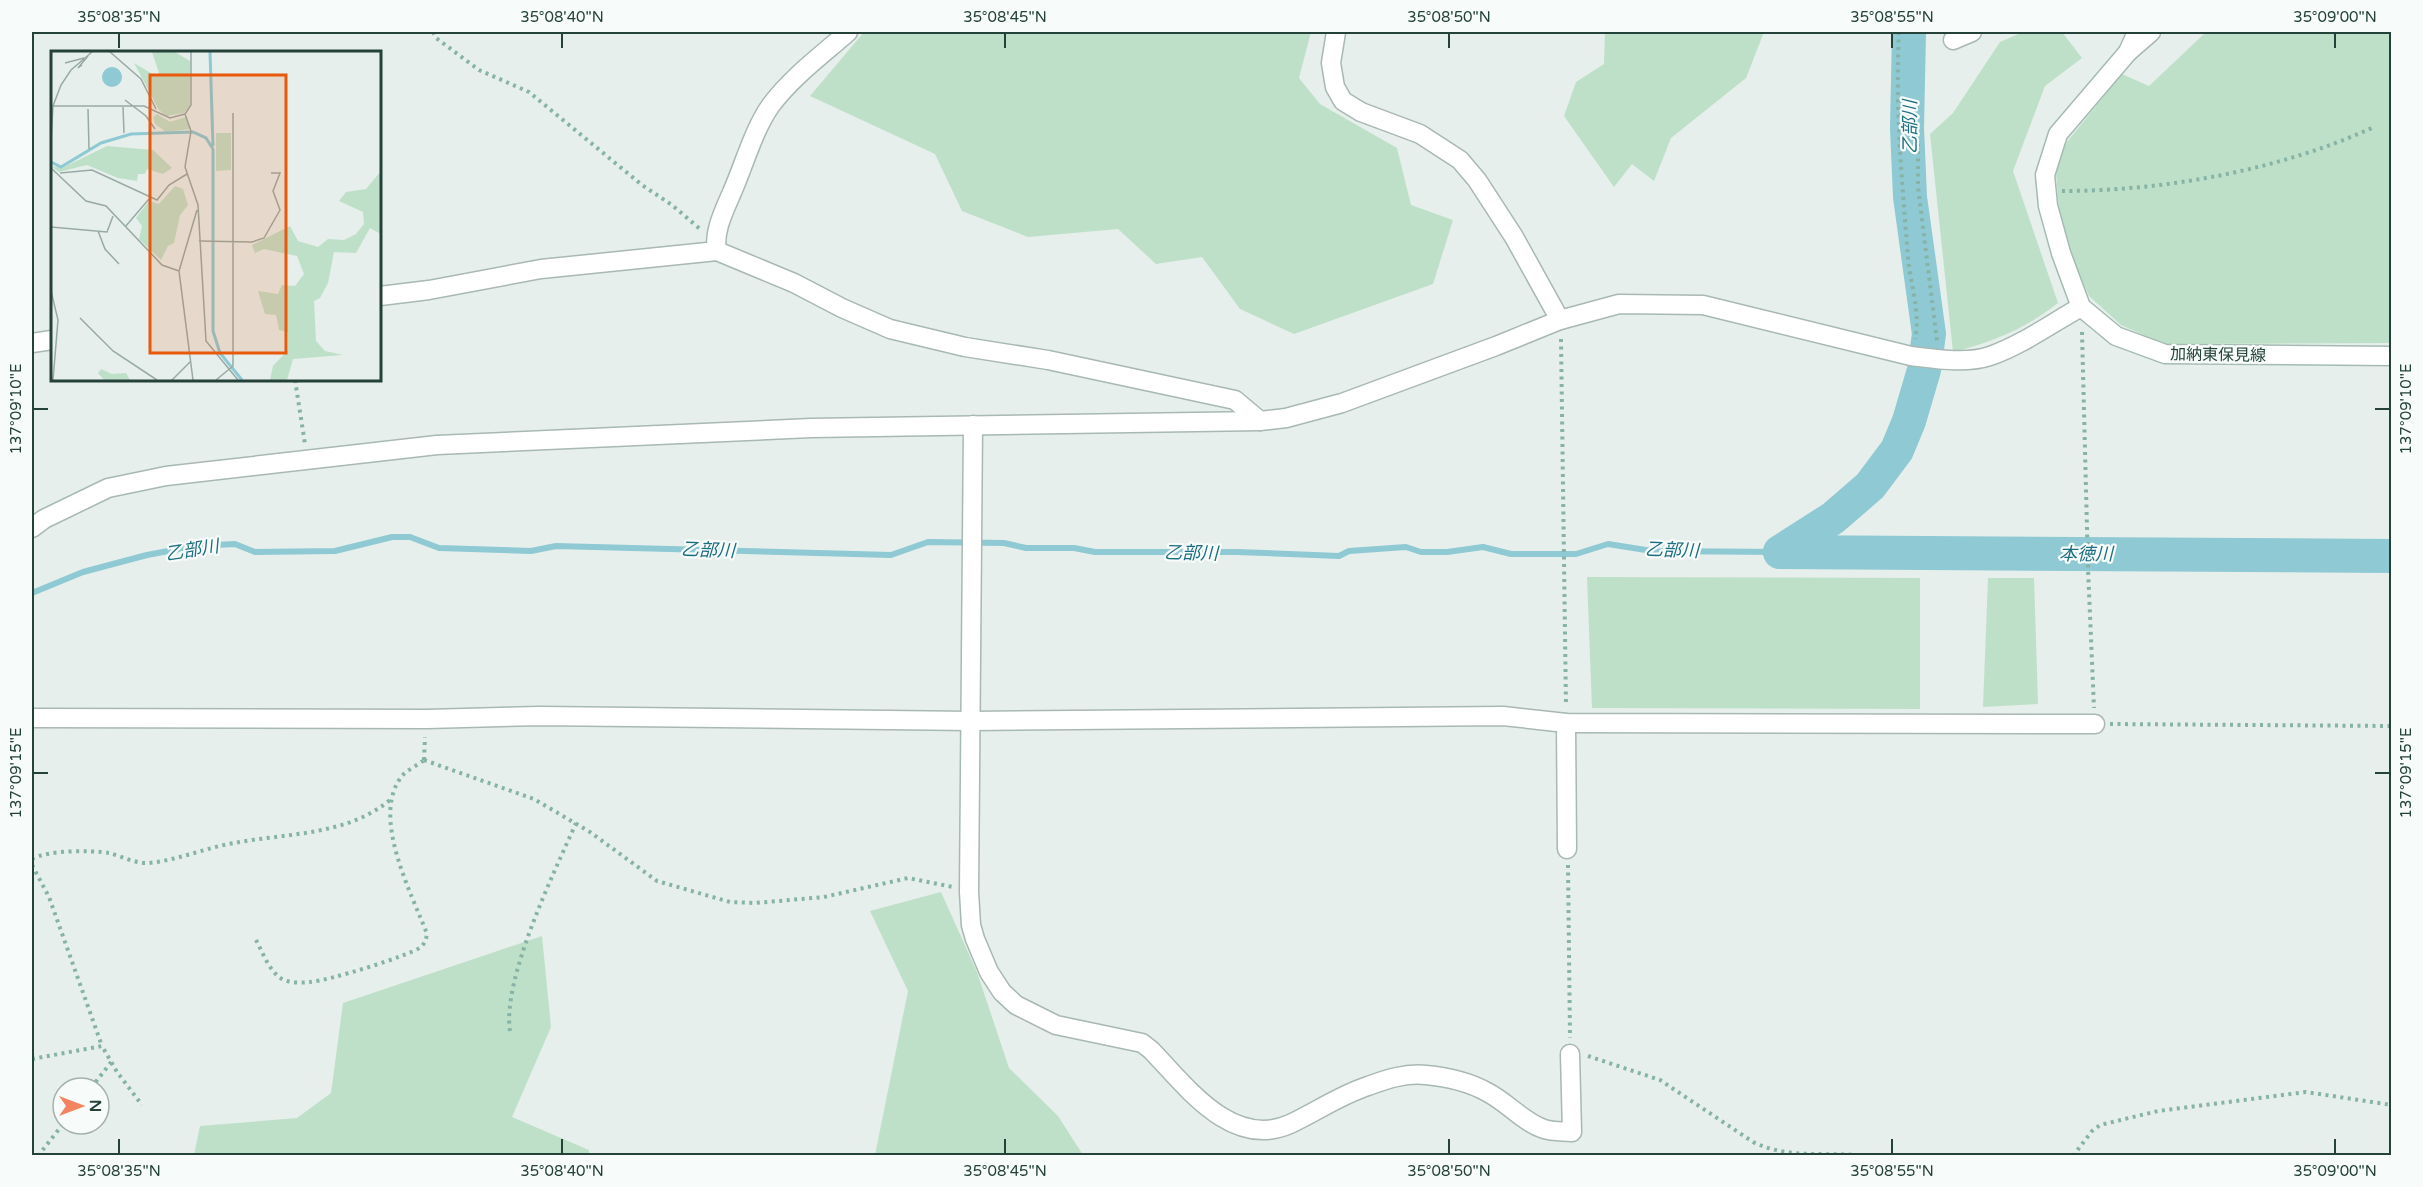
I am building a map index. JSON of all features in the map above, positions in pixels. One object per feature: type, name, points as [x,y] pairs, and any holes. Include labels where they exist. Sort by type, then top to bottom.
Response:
[{"type":"street","points":[[716,246],[760,125],[770,106],[788,84],[848,32]]},
{"type":"street","points":[[1336,32],[1330,63],[1335,87],[1343,101],[1360,112],[1420,134],[1460,160],[1477,180],[1514,237],[1560,320]]},
{"type":"street","points":[[1953,40],[1972,32]]},
{"type":"street","points":[[2128,52],[2137,32]]},
{"type":"street","points":[[32,528],[44,519],[108,488],[166,477],[437,445],[811,428],[1260,421],[1286,418],[1342,403],[1560,320],[1619,304],[1703,305],[1911,356],[1967,359],[1989,356],[2081,307],[2061,253],[2048,206],[2045,174],[2058,134],[2128,52],[2151,32]]},
{"type":"street","points":[[381,296],[429,290],[541,269],[716,246],[890,329],[965,347],[1048,360],[1235,400],[1260,421]]},
{"type":"street","name":"加納東保見線","points":[[2081,307],[2116,336],[2165,354],[2391,356]]},
{"type":"street","points":[[32,343],[51,340]]},
{"type":"street","points":[[973,425],[969,892],[971,925],[975,939],[1002,992],[1016,1005],[1056,1025],[1142,1043],[1152,1050],[1209,1109],[1247,1129],[1269,1130],[1289,1124],[1350,1092],[1389,1078],[1410,1074],[1451,1079],[1474,1086],[1489,1092],[1527,1120],[1545,1130],[1572,1132],[1570,1054]]},
{"type":"street","points":[[32,718],[427,719],[540,716],[971,721],[1503,716],[1566,723],[2095,724]]},
{"type":"street","points":[[1566,723],[1567,849]]},
{"type":"path","points":[[433,32],[436,38],[479,70],[537,98],[642,185],[672,205],[716,246]]},
{"type":"path","points":[[1899,32],[1899,140],[1910,275],[1917,320],[1911,356]]},
{"type":"path","points":[[2046,190],[2079,191],[2151,186],[2213,176],[2258,167],[2350,138],[2374,127]]},
{"type":"path","points":[[1899,140],[1918,140],[1918,187],[1932,287],[1938,359]]},
{"type":"path","points":[[2081,307],[2095,724],[2391,726]]},
{"type":"path","points":[[1560,320],[1566,723]]},
{"type":"path","points":[[295,381],[301,431],[309,460]]},
{"type":"path","points":[[256,940],[275,973],[283,979],[295,982],[322,980],[374,965],[420,948],[426,941],[427,934],[395,853],[390,818],[391,799],[402,776],[424,760],[427,719]]},
{"type":"path","points":[[424,760],[534,799],[576,823],[657,881],[730,902],[755,903],[824,897],[908,878],[969,892]]},
{"type":"path","points":[[32,859],[77,851],[107,853],[146,863],[180,857],[232,843],[323,831],[377,811],[391,799]]},
{"type":"path","points":[[510,1031],[509,1017],[518,967],[548,887],[576,823]]},
{"type":"path","points":[[1567,849],[1570,1054],[1607,1061],[1660,1080],[1753,1142],[1769,1150],[1793,1154],[1866,1155]]},
{"type":"path","points":[[32,865],[49,897],[102,1046],[117,1072],[142,1105]]},
{"type":"path","points":[[32,1059],[102,1046]]},
{"type":"path","points":[[100,1076],[112,1060]]},
{"type":"path","points":[[2073,1155],[2092,1131],[2100,1125],[2158,1111],[2306,1092],[2391,1106]]},
{"type":"path","points":[[38,1155],[53,1136]]},
{"type":"path","points":[[1768,1155],[1769,1150]]},
{"type":"green space","points":[[864,32],[1311,32],[1299,78],[1320,104],[1397,148],[1411,205],[1453,220],[1433,284],[1294,334],[1240,309],[1202,257],[1156,264],[1118,229],[1028,237],[962,211],[935,154],[810,96]]},
{"type":"green space","points":[[1605,32],[1764,32],[1746,78],[1671,138],[1654,181],[1632,164],[1614,187],[1564,116],[1576,82],[1604,64]]},
{"type":"green space","points":[[2023,32],[2062,32],[2082,58],[2045,86],[2013,171],[2058,303],[2008,334],[1953,352],[1930,134],[1953,113],[2000,42]]},
{"type":"green space","points":[[2206,32],[2391,32],[2391,343],[2164,344],[2121,325],[2089,296],[2068,249],[2059,211],[2056,172],[2066,143],[2122,74],[2149,86]]},
{"type":"green space","points":[[1587,577],[1920,578],[1920,709],[1592,708]]},
{"type":"green space","points":[[1988,578],[2034,578],[2038,704],[1983,707]]},
{"type":"green space","points":[[941,892],[977,972],[1009,1068],[1058,1116],[1083,1155],[875,1155],[908,991],[870,911]]},
{"type":"green space","points":[[542,936],[551,1027],[512,1117],[589,1150],[589,1155],[194,1155],[200,1126],[297,1118],[331,1093],[343,1003]]},
{"type":"waterway","name":"乙部川","points":[[1780,552],[1833,518],[1870,486],[1897,450],[1909,421],[1924,370],[1929,334],[1910,197],[1907,128],[1909,32]]},
{"type":"waterway","name":"乙部川","points":[[32,593],[83,572],[147,555],[195,546],[235,544],[255,552],[335,551],[392,537],[410,537],[439,548],[531,551],[556,546],[891,555],[928,542],[1004,543],[1026,548],[1074,548],[1095,552],[1237,552],[1339,556],[1349,551],[1406,547],[1421,552],[1447,552],[1483,547],[1511,554],[1576,554],[1608,544],[1652,551],[1780,552]]},
{"type":"waterway","name":"本徳川","points":[[1780,552],[2392,556]]}]
